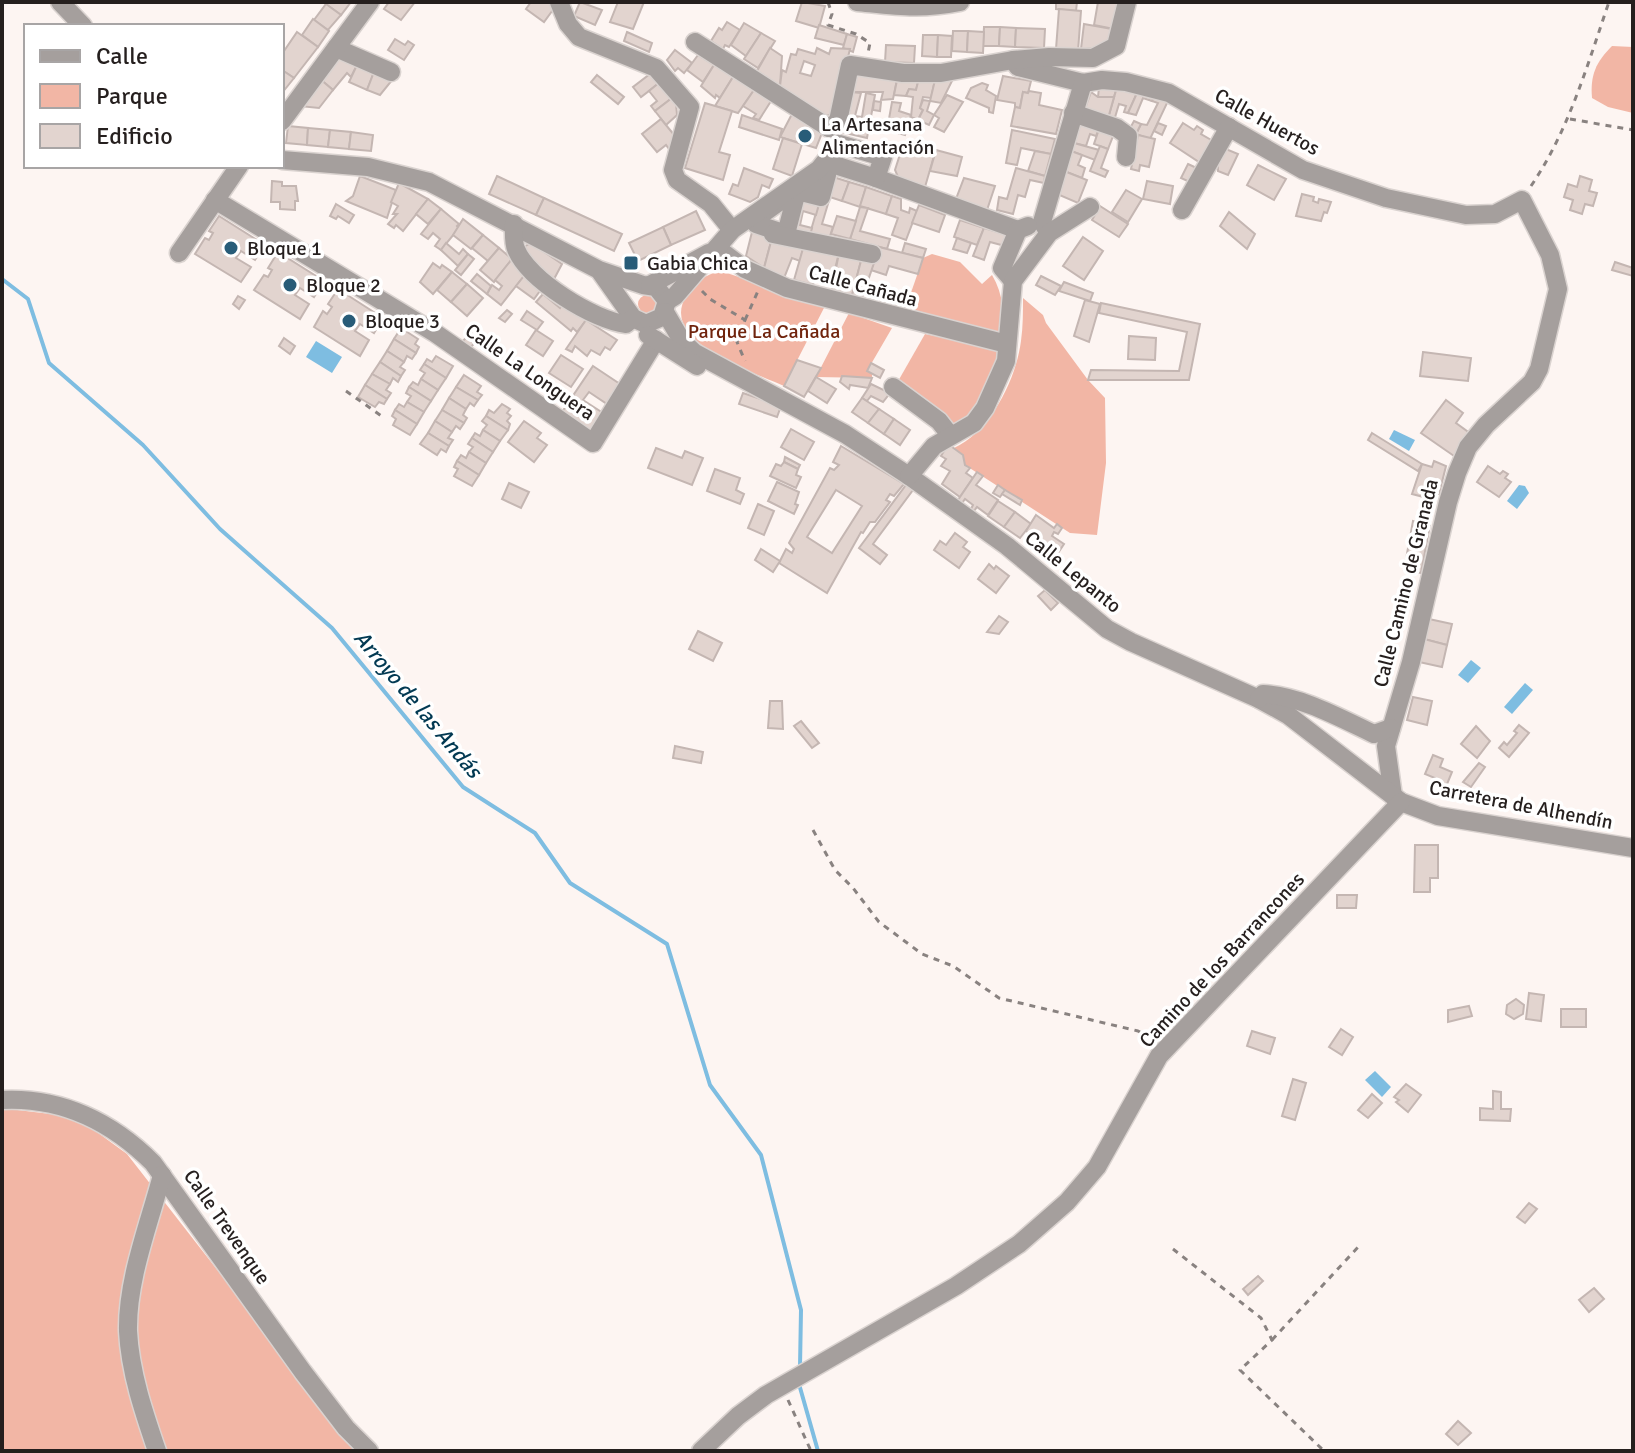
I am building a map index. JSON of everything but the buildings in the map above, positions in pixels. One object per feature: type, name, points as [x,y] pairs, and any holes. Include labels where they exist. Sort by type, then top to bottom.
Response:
[{"type":"street","points":[[60,2],[81,24]]},
{"type":"street","points":[[284,118],[370,2]]},
{"type":"street","points":[[559,2],[568,24],[579,37],[656,68],[690,107],[673,170],[677,180],[738,225],[872,254]]},
{"type":"street","points":[[857,2],[904,9],[960,2]]},
{"type":"street","points":[[514,224],[515,248],[528,267],[578,306],[611,323],[626,324],[634,318],[658,321],[666,306],[738,225],[831,150],[850,65],[903,73],[941,73],[1013,60],[1093,58],[1107,53],[1118,41],[1127,2]]},
{"type":"street","points":[[695,42],[831,150],[876,178],[1018,230],[1045,227],[1090,207]]},
{"type":"street","points":[[336,48],[391,72]]},
{"type":"street","name":"Calle Huertos","points":[[1013,60],[1018,67],[1083,83],[1102,80],[1126,82],[1169,93],[1303,170],[1386,198],[1466,215],[1495,214],[1522,200]]},
{"type":"street","points":[[909,476],[934,446],[974,423],[985,408],[1006,361],[1013,281],[1045,227],[1083,83]]},
{"type":"street","points":[[1073,113],[1117,128],[1128,136],[1126,157]]},
{"type":"street","points":[[1182,210],[1229,127]]},
{"type":"street","name":"Calle Lepanto","points":[[284,160],[368,167],[429,182],[599,270],[647,285]]},
{"type":"street","points":[[179,253],[238,168]]},
{"type":"street","name":"Calle La Longuera","points":[[215,200],[435,333],[593,443],[656,340]]},
{"type":"street","name":"Calle Camino de Granada","points":[[1383,740],[1411,662],[1457,473],[1468,447],[1486,425],[1532,382],[1539,369],[1558,289],[1550,255],[1522,200]]},
{"type":"street","points":[[1013,281],[1002,268],[1018,230]]},
{"type":"street","points":[[634,318],[630,296],[637,287],[647,285],[714,250]]},
{"type":"street","name":"Calle Cañada","points":[[714,250],[763,279],[852,306],[1007,344]]},
{"type":"street","name":"Calle Lepanto","points":[[599,270],[645,333],[695,364],[741,385],[763,391]]},
{"type":"street","points":[[647,285],[661,290],[666,306]]},
{"type":"street","name":"Calle Lepanto","points":[[666,306],[682,341],[695,353],[845,434],[1007,546],[1107,629],[1259,699],[1317,736],[1397,799]]},
{"type":"street","points":[[893,387],[939,421],[950,435]]},
{"type":"street","points":[[1259,699],[1263,694],[1277,695],[1329,713],[1383,740]]},
{"type":"street","points":[[1357,769],[1383,740]]},
{"type":"street","points":[[1383,740],[1397,799]]},
{"type":"street","name":"Carretera de Alhendín","points":[[1397,799],[1438,816],[1633,848]]},
{"type":"street","name":"Camino de los Barrancones","points":[[701,1451],[738,1416],[783,1386],[956,1286],[1019,1244],[1067,1202],[1097,1167],[1159,1056],[1397,799]]},
{"type":"street","name":"Calle Trevenque","points":[[2,1100],[43,1101],[78,1111],[131,1141],[162,1175],[303,1372],[346,1428],[369,1451]]},
{"type":"street","points":[[157,1451],[136,1382],[128,1332],[132,1290],[162,1175]]},
{"type":"path","points":[[828,2],[832,14],[828,25],[856,34],[870,43],[865,67]]},
{"type":"path","points":[[1522,200],[1547,162],[1568,119],[1609,2]]},
{"type":"path","points":[[1568,119],[1633,130]]},
{"type":"path","points":[[746,364],[737,342],[763,279]]},
{"type":"path","points":[[696,284],[710,299],[745,320]]},
{"type":"path","points":[[346,391],[383,417]]},
{"type":"path","points":[[813,830],[835,870],[879,922],[922,954],[953,966],[999,998],[1138,1031],[1167,1047]]},
{"type":"path","points":[[1324,1451],[1240,1370],[1360,1245]]},
{"type":"path","points":[[1173,1249],[1261,1318],[1272,1340]]},
{"type":"path","points":[[783,1386],[811,1451]]},
{"type":"green space","points":[[1612,46],[1633,47],[1633,113],[1608,107],[1592,98],[1595,69]]},
{"type":"green space","points":[[932,254],[960,262],[982,284],[992,275],[1002,305],[1002,337],[905,310],[923,258]]},
{"type":"green space","name":"Parque La Cañada","points":[[721,271],[825,306],[784,386],[713,352],[685,327],[681,312],[687,295],[701,279]]},
{"type":"green space","points":[[647,295],[656,304],[647,313],[638,304]]},
{"type":"green space","points":[[1023,298],[1043,315],[1088,380],[1105,398],[1106,463],[1097,535],[1070,533],[965,465],[963,455],[954,448],[979,430],[1007,388],[1021,341]]},
{"type":"green space","points":[[849,313],[892,328],[867,371],[872,378],[816,377]]},
{"type":"green space","points":[[925,334],[1002,349],[979,409],[955,425],[897,383]]},
{"type":"green space","points":[[2,1110],[67,1116],[90,1127],[127,1154],[271,1339],[310,1397],[358,1451],[2,1451]]},
{"type":"water","points":[[316,341],[342,357],[332,373],[306,357]]},
{"type":"water","points":[[1394,430],[1415,440],[1409,451],[1389,439]]},
{"type":"water","points":[[1519,485],[1525,486],[1529,493],[1517,509],[1507,501]]},
{"type":"water","points":[[1471,660],[1481,668],[1468,683],[1458,675]]},
{"type":"water","points":[[1525,683],[1533,690],[1512,714],[1504,707]]},
{"type":"water","points":[[1375,1071],[1391,1087],[1382,1097],[1365,1080]]},
{"type":"waterway","name":"Arroyo de las Andás","points":[[2,279],[28,299],[49,363],[143,445],[220,529],[332,628],[463,787],[535,833],[570,883],[667,944],[710,1085],[761,1155],[801,1310],[800,1367]]},
{"type":"waterway","name":"Arroyo de las Andás","points":[[799,1384],[818,1451]]},
{"type":"place","name":"La Artesana Alimentación","points":[[805,136]]},
{"type":"place","name":"Bloque 1","points":[[231,248]]},
{"type":"place","name":"Gabia Chica","points":[[631,263]]},
{"type":"place","name":"Bloque 2","points":[[290,285]]},
{"type":"place","name":"Bloque 3","points":[[349,321]]}]
